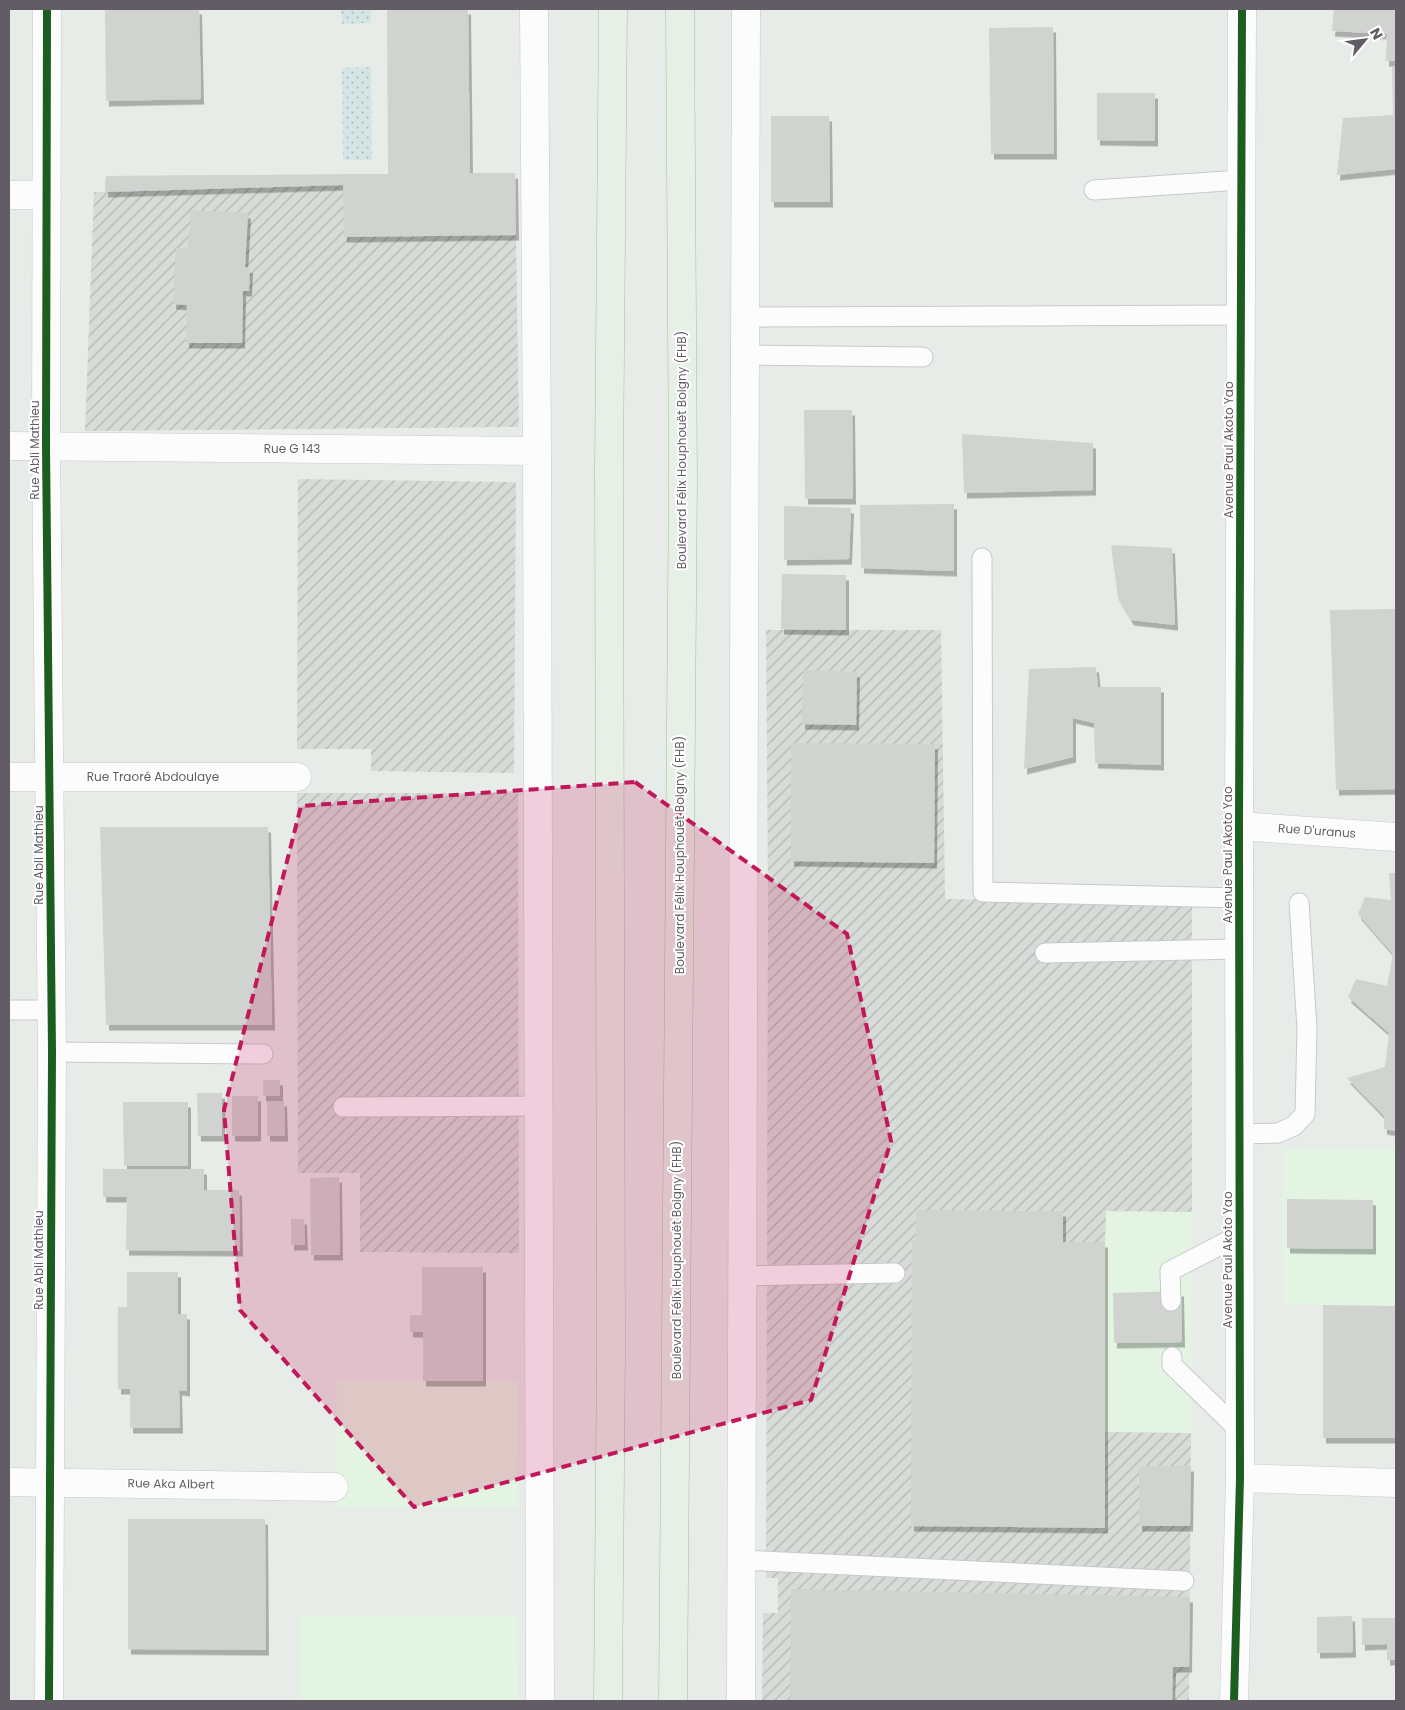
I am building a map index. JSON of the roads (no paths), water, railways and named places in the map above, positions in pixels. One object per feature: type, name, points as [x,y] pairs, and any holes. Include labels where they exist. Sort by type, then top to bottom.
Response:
[{"type":"highway","points":[[608,1701],[611,1350],[609,466],[613,9]]},
{"type":"highway","name":"Boulevard Félix Houphouët Boigny (FHB)","points":[[673,1701],[683,490],[680,9]]},
{"type":"street","name":"Rue Abli Mathieu","points":[[47,9],[46,446],[52,1052],[49,1482],[50,1701]]},
{"type":"street","points":[[534,9],[538,451],[540,1701]]},
{"type":"street","points":[[741,1701],[746,9]]},
{"type":"street","name":"Avenue Paul Akoto Yao","points":[[1234,1701],[1240,1478],[1239,826],[1242,9]]},
{"type":"street","points":[[9,196],[47,195]]},
{"type":"street","name":"Rue G 143","points":[[9,446],[538,451]]},
{"type":"street","name":"Rue Traoré Abdoulaye","points":[[9,776],[297,777]]},
{"type":"street","name":"Rue D'uranus","points":[[1239,826],[1396,837]]},
{"type":"street","points":[[1240,1478],[1396,1483]]},
{"type":"street","name":"Rue Aka Albert","points":[[9,1482],[334,1487]]},
{"type":"lane","points":[[1094,190],[1241,180]]},
{"type":"lane","points":[[746,317],[1241,315]]},
{"type":"lane","points":[[746,355],[923,357]]},
{"type":"lane","points":[[982,558],[983,892],[1239,898]]},
{"type":"lane","points":[[1240,1134],[1278,1133],[1294,1126],[1304,1114],[1306,1029],[1299,903]]},
{"type":"lane","points":[[1044,954],[1240,949]]},
{"type":"lane","points":[[9,1010],[51,1010]]},
{"type":"lane","points":[[52,1052],[263,1054]]},
{"type":"lane","points":[[343,1107],[539,1106]]},
{"type":"lane","points":[[1171,1302],[1170,1271],[1240,1235]]},
{"type":"lane","points":[[742,1276],[895,1273]]},
{"type":"lane","points":[[1172,1357],[1172,1365],[1240,1432]]},
{"type":"lane","points":[[742,1560],[1184,1581]]}]
